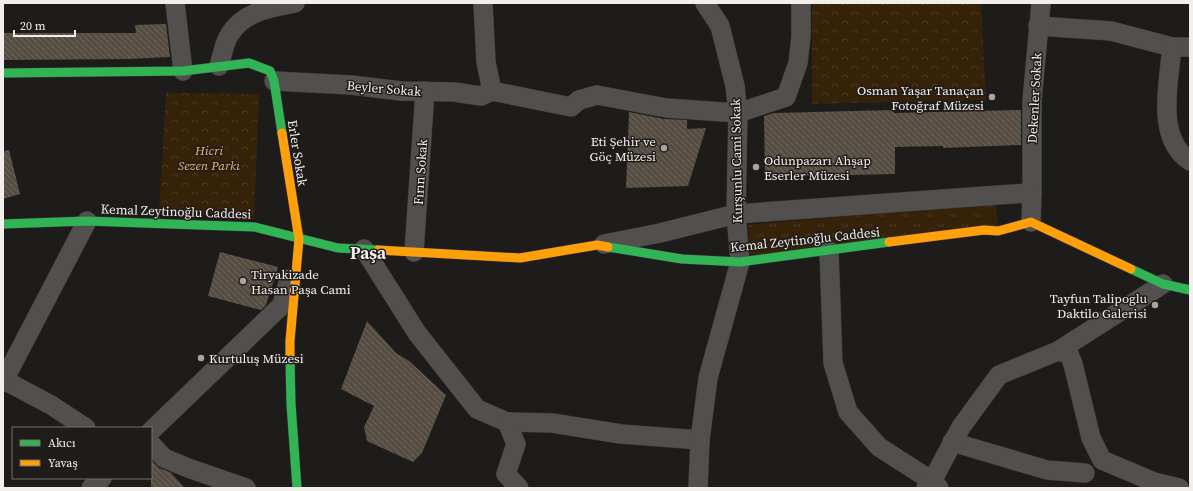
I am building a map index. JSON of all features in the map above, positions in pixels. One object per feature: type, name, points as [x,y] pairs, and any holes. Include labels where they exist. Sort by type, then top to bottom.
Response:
[{"type":"street","points":[[175,3],[183,71]]},
{"type":"street","points":[[219,66],[229,34],[248,16],[266,9],[295,3]]},
{"type":"street","points":[[483,3],[486,62],[492,91],[571,107],[578,100],[597,95],[666,108],[738,112],[786,97],[798,63],[801,36],[801,3]]},
{"type":"street","name":"Kurşunlu Cami Sokak","points":[[698,488],[700,440],[708,378],[740,262],[736,214],[738,112],[735,86],[720,26],[705,3]]},
{"type":"street","name":"Dekenler Sokak","points":[[1031,222],[1032,101],[1041,3]]},
{"type":"street","points":[[1038,26],[1111,31],[1181,47],[1168,127],[1174,145],[1190,161]]},
{"type":"street","points":[[3,74],[183,71],[249,63],[272,76]]},
{"type":"street","name":"Beyler Sokak","points":[[272,76],[401,91],[454,92],[481,96],[492,91]]},
{"type":"street","name":"Erler Sokak","points":[[272,76],[299,239],[290,341],[291,404],[297,488]]},
{"type":"street","name":"Fırın Sokak","points":[[414,252],[425,91]]},
{"type":"street","points":[[597,245],[660,233],[736,214],[1032,193]]},
{"type":"street","points":[[84,427],[51,405],[3,381],[87,221]]},
{"type":"street","name":"Kemal Zeytinoğlu Caddesi","points":[[3,224],[87,221],[255,227],[338,248],[520,258],[597,245],[682,259],[740,262],[984,230],[998,231],[1031,222]]},
{"type":"street","points":[[1031,222],[1164,284],[1190,290]]},
{"type":"street","points":[[152,430],[282,305],[299,239]]},
{"type":"street","points":[[364,249],[417,333],[477,409],[507,422],[552,423],[621,434],[700,440]]},
{"type":"street","points":[[829,250],[833,363],[848,412],[879,447],[932,486],[952,442],[961,427],[999,375],[1058,351],[1164,284]]},
{"type":"street","points":[[1058,351],[1069,354],[1073,364],[1090,438],[1102,460],[1154,482],[1179,488]]},
{"type":"street","points":[[507,422],[516,444],[502,481],[519,488]]},
{"type":"street","points":[[952,442],[1082,480],[1096,448]]},
{"type":"street","points":[[152,445],[164,458],[246,488]]},
{"type":"street","points":[[91,488],[101,479]]},
{"type":"green space","points":[[812,3],[981,3],[986,100],[812,104]]},
{"type":"green space","name":"Hicri Sezen Parkı","points":[[166,93],[259,94],[254,220],[159,213]]},
{"type":"green space","points":[[995,203],[999,228],[750,256],[748,225]]},
{"type":"building","points":[[166,24],[170,57],[130,59],[3,60],[3,33],[136,33],[135,25]]},
{"type":"building","points":[[894,110],[894,113],[1021,110],[1021,145],[943,148],[943,146],[895,147],[895,174],[765,177],[764,116],[774,113]]},
{"type":"building","points":[[629,112],[664,119],[687,120],[687,129],[706,128],[688,186],[626,188]]},
{"type":"building","points":[[9,150],[20,194],[3,199],[3,151]]},
{"type":"building","name":"Tiryakizade Hasan Paşa Cami","points":[[220,252],[278,267],[266,305],[261,310],[208,296]]},
{"type":"building","points":[[367,321],[396,353],[409,361],[446,395],[422,453],[413,462],[367,441],[364,427],[374,406],[341,389]]},
{"type":"building","points":[[152,461],[159,468],[170,472],[185,488],[151,488]]},
{"type":"traffic: fast","points":[[3,73],[183,71],[249,63],[270,71],[274,81],[282,133]]},
{"type":"traffic: fast","points":[[3,224],[87,221],[255,227],[338,248],[378,250]]},
{"type":"traffic: fast","points":[[608,247],[682,259],[740,262],[889,242]]},
{"type":"traffic: fast","points":[[1131,269],[1163,284],[1190,290]]},
{"type":"traffic: fast","points":[[290,360],[291,404],[297,488]]},
{"type":"traffic: slow","points":[[282,133],[299,239],[290,341],[290,360]]},
{"type":"traffic: slow","points":[[889,242],[984,230],[998,231],[1031,222],[1131,269]]},
{"type":"traffic: slow","points":[[378,250],[520,258],[597,245],[608,247]]},
{"type":"place","name":"Osman Yaşar Tanaçan Fotoğraf Müzesi","points":[[992,97]]},
{"type":"place","name":"Eti Şehir ve Göç Müzesi","points":[[664,148]]},
{"type":"place","name":"Odunpazarı Ahşap Eserler Müzesi","points":[[756,167]]},
{"type":"place","name":"Tiryakizade Hasan Paşa Cami","points":[[243,281]]},
{"type":"place","name":"Tayfun Talipoglu Daktilo Galerisi","points":[[1155,305]]},
{"type":"place","name":"Kurtuluş Müzesi","points":[[201,358]]},
{"type":"district","name":"Paşa","points":[[368,253]]}]
